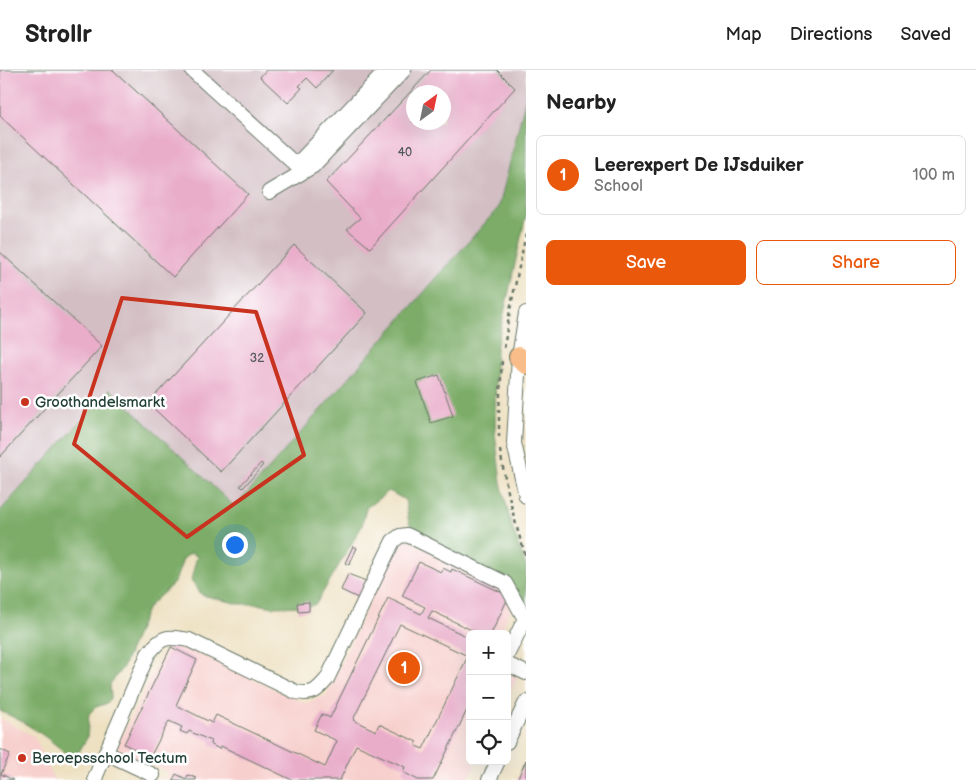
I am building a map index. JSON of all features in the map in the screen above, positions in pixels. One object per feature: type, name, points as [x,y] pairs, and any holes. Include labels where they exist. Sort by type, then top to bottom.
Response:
[{"type":"street","points":[[192,70],[296,165],[312,166]]},
{"type":"street","points":[[296,165],[387,70]]},
{"type":"street","points":[[269,192],[312,166],[404,70]]},
{"type":"street","points":[[526,312],[514,443],[526,496]]},
{"type":"street","points":[[96,780],[95,778],[148,654],[157,642],[170,636],[189,640],[296,692],[308,694],[318,689],[327,679],[393,541],[400,536],[407,535],[505,584],[525,619],[511,647]]},
{"type":"street","points":[[511,666],[526,673]]},
{"type":"street","points":[[520,732],[526,702]]},
{"type":"street","points":[[106,753],[153,775]]},
{"type":"street","points":[[489,780],[496,765]]},
{"type":"highlighted area","points":[[122,298],[256,312],[304,455],[187,537],[74,444]]},
{"type":"shaded area","points":[[0,70],[526,70],[526,97],[499,207],[235,507],[110,389],[0,511]]},
{"type":"shaded area","points":[[408,539],[516,596],[502,630],[466,630],[466,765],[475,765],[468,780],[165,780],[168,772],[116,748],[169,640],[305,703],[326,696],[395,546]]},
{"type":"shaded area","points":[[511,674],[518,677],[511,691]]},
{"type":"shaded area","name":"Beroepsschool Tectum","points":[[0,718],[35,737],[54,780],[0,780]]},
{"type":"green space","points":[[526,97],[526,215],[496,349],[495,433],[501,482],[511,524],[526,566],[526,603],[418,536],[409,523],[405,500],[389,491],[366,508],[362,526],[316,604],[310,606],[273,607],[257,604],[239,604],[202,595],[191,580],[197,556],[191,553],[183,559],[175,582],[148,607],[123,667],[110,684],[111,697],[108,703],[96,707],[89,714],[87,738],[76,757],[70,757],[37,731],[0,711],[0,511],[110,389],[235,507],[499,207]]},
{"type":"building","points":[[0,70],[113,70],[248,194],[173,277],[0,116]]},
{"type":"building","points":[[266,70],[333,70],[317,88],[307,78],[299,86],[302,88],[288,103],[260,77]]},
{"type":"building","points":[[431,70],[497,70],[515,88],[370,248],[347,229],[360,218],[326,182],[406,97],[406,130],[451,130],[451,85],[417,85]]},
{"type":"building","points":[[294,245],[367,313],[221,472],[148,403]]},
{"type":"building","name":"Groothandelsmarkt","points":[[0,252],[102,346],[0,457]]},
{"type":"building","points":[[439,375],[453,416],[431,423],[417,382]]},
{"type":"building","points":[[261,463],[263,465],[243,488],[240,486]]},
{"type":"building","points":[[353,546],[357,548],[349,565],[345,563]]},
{"type":"building","points":[[419,562],[441,572],[443,568],[451,572],[452,569],[509,596],[493,630],[472,630],[432,611],[428,618],[466,636],[466,655],[400,624],[353,720],[376,731],[379,724],[417,742],[416,746],[423,749],[466,660],[466,712],[433,780],[418,780],[403,772],[405,767],[356,745],[340,780],[292,780],[221,746],[219,749],[210,744],[211,741],[189,731],[187,734],[180,731],[182,727],[169,721],[150,757],[124,744],[171,647],[197,660],[176,705],[212,723],[216,715],[325,767],[337,741],[314,730],[322,714],[330,718],[388,598],[421,614],[425,607],[402,596]]},
{"type":"building","points":[[348,574],[366,581],[358,598],[341,590]]},
{"type":"building","points":[[309,602],[309,611],[298,612],[297,603]]},
{"type":"building","points":[[0,749],[10,754],[1,774],[13,780],[0,780]]},
{"type":"building","points":[[526,760],[526,780],[517,780]]},
{"type":"building","points":[[176,774],[186,779],[188,775],[196,778],[196,780],[173,780]]},
{"type":"place","name":"Groothandelsmarkt","points":[[25,402]]},
{"type":"place","name":"Leerexpert De IJsduiker","points":[[404,668]]},
{"type":"place","name":"Beroepsschool Tectum","points":[[22,758]]}]
